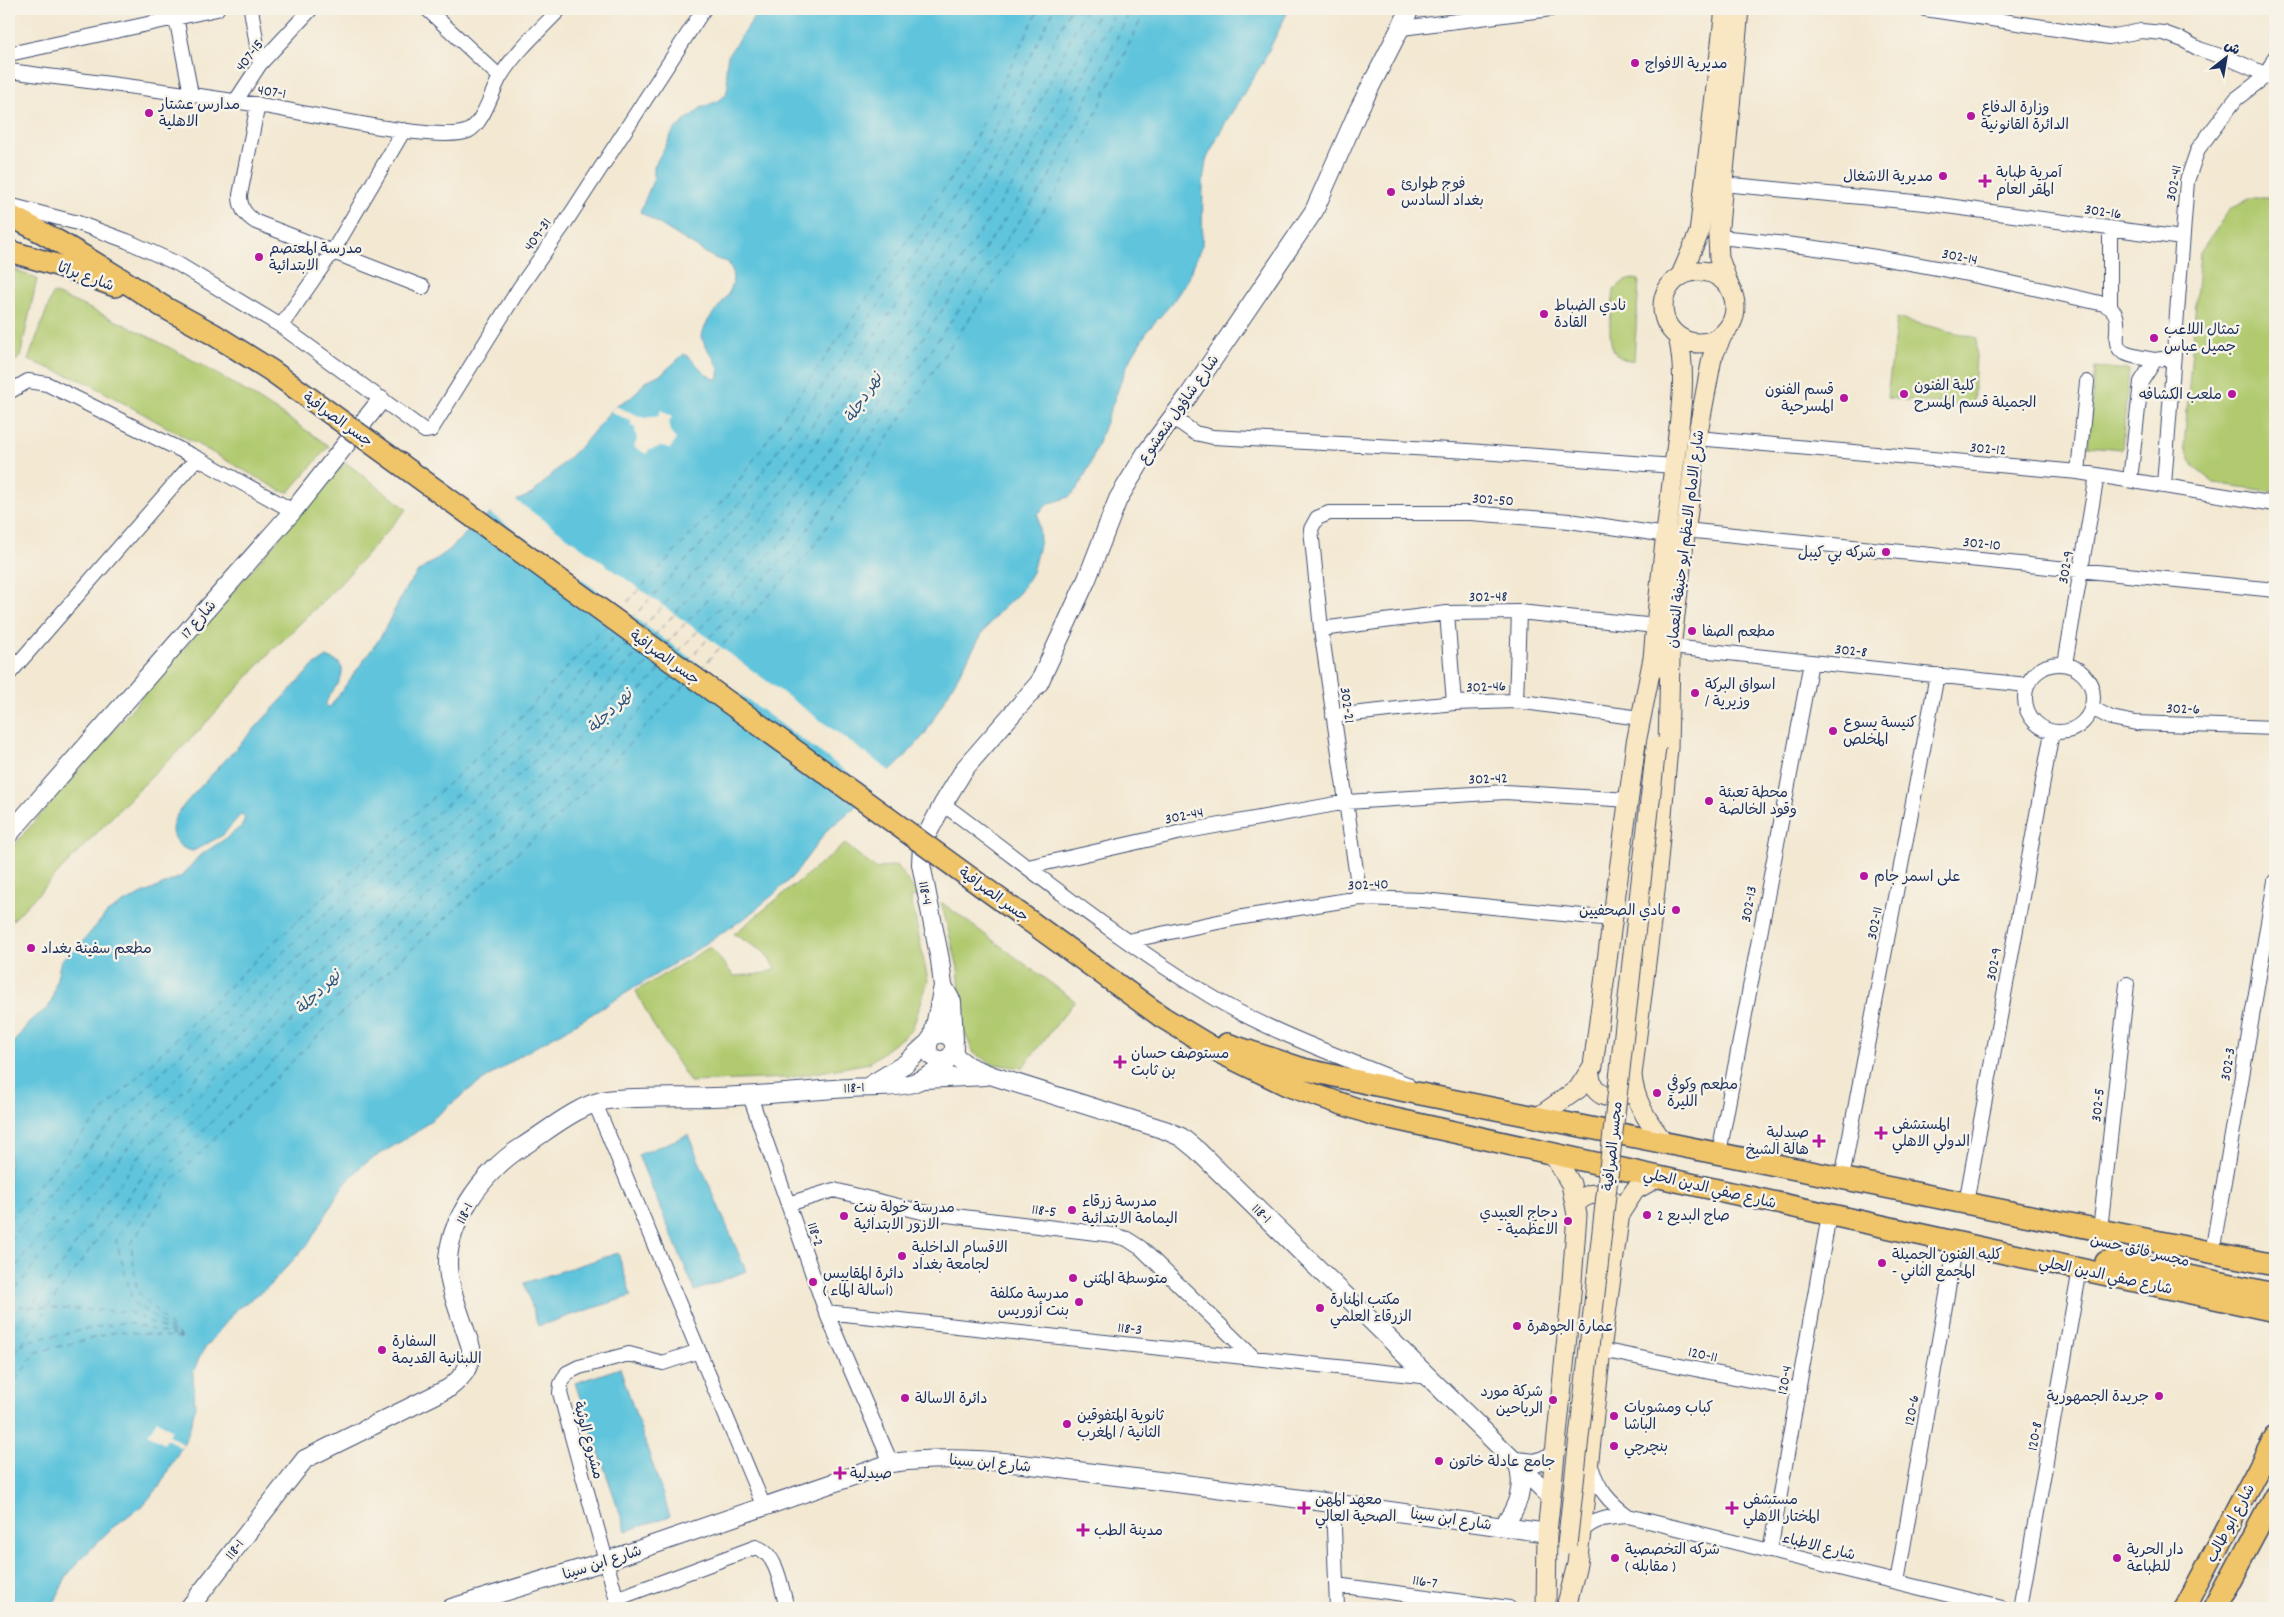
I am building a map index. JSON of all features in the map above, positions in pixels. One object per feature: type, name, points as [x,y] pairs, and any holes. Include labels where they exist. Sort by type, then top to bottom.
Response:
[{"type":"main road","points":[[1682,275],[1699,233],[1725,9]]},
{"type":"main road","points":[[1730,288],[1713,274],[1692,272],[1682,275],[1670,285],[1664,295],[1662,307],[1664,318],[1670,329],[1678,337],[1689,342],[1701,343],[1713,340],[1723,334],[1731,324],[1734,312],[1734,300],[1730,288],[1722,269],[1718,237],[1739,9]]},
{"type":"main road","points":[[9,215],[75,250],[162,306]]},
{"type":"main road","name":"شارع براثا","points":[[9,251],[100,280],[162,306]]},
{"type":"main road","name":"جسر الصرافية","points":[[162,306],[213,334],[272,371],[1162,1018]]},
{"type":"main road","name":"شارع الامام الاعظم ابو حنيفة النعمان","points":[[1665,655],[1656,626],[1706,382],[1712,358],[1723,334]]},
{"type":"main road","name":"شارع الامام الاعظم ابو حنيفة النعمان","points":[[1652,747],[1665,655],[1676,533],[1674,466],[1683,369],[1678,337]]},
{"type":"main road","points":[[1538,1117],[1578,1089],[1590,1074],[1596,1056],[1612,919],[1640,718],[1665,655]]},
{"type":"main road","points":[[1664,1142],[1645,1115],[1633,1084],[1633,1067],[1656,882],[1667,758],[1665,655]]},
{"type":"main road","name":"مجسر الصرافية","points":[[1557,1541],[1652,747]]},
{"type":"main road","points":[[1162,1018],[1232,1046],[1303,1069],[1966,1203]]},
{"type":"main road","name":"شارع صفي الدين الحلي","points":[[1162,1018],[1223,1054],[1289,1086],[1372,1114],[1956,1243],[2078,1264],[2269,1311]]},
{"type":"main road","points":[[1590,1074],[1595,1090],[1610,1098],[1621,1096],[1633,1084]]},
{"type":"main road","points":[[1553,1154],[1568,1178],[1576,1204],[1570,1307],[1551,1497],[1564,1608]]},
{"type":"main road","points":[[1564,1608],[1577,1564],[1601,1350],[1620,1214],[1635,1190],[1658,1177]]},
{"type":"main road","points":[[1576,1204],[1584,1196],[1601,1194],[1611,1199],[1620,1214]]},
{"type":"main road","name":"مجسر فائق حسن","points":[[1966,1203],[2008,1211],[2091,1233],[2144,1252],[2275,1280]]},
{"type":"main road","points":[[2091,1233],[2275,1265]]},
{"type":"main road","name":"مجسر فائق حسن","points":[[2078,1264],[2141,1266],[2275,1294]]},
{"type":"main road","name":"شارع ابو طالب","points":[[2185,1608],[2275,1437]]},
{"type":"main road","name":"شارع ابو طالب","points":[[2215,1608],[2275,1496]]},
{"type":"main road","points":[[1548,1608],[1557,1541]]},
{"type":"street","points":[[9,54],[217,9]]},
{"type":"street","points":[[251,9],[260,64]]},
{"type":"street","name":"407-15","points":[[235,102],[260,64],[311,9]]},
{"type":"street","points":[[427,9],[500,76],[512,60],[560,9]]},
{"type":"street","name":"409-31","points":[[381,400],[425,431],[431,430],[436,424],[520,287],[565,223],[704,9]]},
{"type":"street","name":"شارع شاؤول شعشوع","points":[[943,804],[965,768],[1039,683],[1087,579],[1118,499],[1146,453],[1314,211],[1359,109],[1402,28],[1410,9]]},
{"type":"street","points":[[1402,28],[1551,9]]},
{"type":"street","points":[[1925,9],[2109,38],[2141,31],[2164,33],[2183,40],[2199,50],[2235,60],[2271,77]]},
{"type":"street","points":[[176,17],[191,94]]},
{"type":"street","name":"302-41","points":[[2164,485],[2187,182],[2198,148],[2236,99],[2271,77],[2275,57]]},
{"type":"street","name":"407-1","points":[[9,71],[191,94],[404,130],[457,135],[470,130],[479,120],[500,76]]},
{"type":"street","points":[[258,104],[240,195],[240,205],[247,216],[256,222],[423,287]]},
{"type":"street","points":[[281,326],[333,251],[404,130]]},
{"type":"street","name":"302-16","points":[[1722,184],[1925,203],[2182,238]]},
{"type":"street","points":[[9,206],[78,223],[136,245],[178,264],[281,326],[381,400]]},
{"type":"street","points":[[2110,228],[2110,306],[2117,316],[2117,343],[2120,350],[2127,354],[2155,360],[2173,361]]},
{"type":"street","name":"302-14","points":[[1718,237],[1784,243],[1945,269],[2110,306]]},
{"type":"street","points":[[2130,480],[2141,382],[2155,360]]},
{"type":"street","points":[[9,392],[28,381],[48,384],[197,458],[293,511]]},
{"type":"street","points":[[2078,472],[2087,382]]},
{"type":"street","name":"شارع 17","points":[[9,834],[293,511],[381,400]]},
{"type":"street","points":[[1172,417],[1194,433],[1213,437],[1468,451],[1674,466]]},
{"type":"street","name":"302-12","points":[[1696,438],[2078,472],[2275,504]]},
{"type":"street","points":[[9,674],[197,458]]},
{"type":"street","name":"302-9","points":[[2065,664],[2097,475]]},
{"type":"street","name":"302-50","points":[[1317,518],[1329,513],[1471,513],[1569,521],[1676,533]]},
{"type":"street","name":"302-21","points":[[1317,518],[1311,529],[1321,629],[1360,898]]},
{"type":"street","name":"302-10","points":[[1676,533],[2081,569],[2275,590]]},
{"type":"street","points":[[1516,701],[1519,612]]},
{"type":"street","name":"302-48","points":[[1321,629],[1447,613],[1519,612],[1656,626]]},
{"type":"street","points":[[1447,613],[1454,703]]},
{"type":"street","name":"302-8","points":[[1665,655],[1811,662],[2027,684]]},
{"type":"street","name":"302-13","points":[[1719,1153],[1811,662]]},
{"type":"street","points":[[2053,664],[2065,664],[2076,668],[2085,675],[2092,691],[2092,708],[2088,717],[2076,728],[2062,732],[2052,732],[2041,727],[2032,719],[2025,702],[2027,684],[2042,667],[2053,664]]},
{"type":"street","name":"302-11","points":[[1842,1178],[1937,675]]},
{"type":"street","name":"302-46","points":[[1333,716],[1454,703],[1516,701],[1640,718]]},
{"type":"street","name":"302-6","points":[[2092,708],[2111,718],[2136,723],[2275,728]]},
{"type":"street","name":"302-9","points":[[1966,1203],[2052,732]]},
{"type":"street","name":"302-42","points":[[1347,802],[1505,792],[1629,800]]},
{"type":"street","name":"302-44","points":[[1028,867],[1182,832],[1347,802]]},
{"type":"street","points":[[943,804],[1128,941],[1208,995],[1276,1029],[1440,1098]]},
{"type":"street","name":"118-4","points":[[931,1039],[943,986],[940,960],[920,860],[922,844],[943,804]]},
{"type":"street","name":"302-3","points":[[2212,1253],[2275,881]]},
{"type":"street","name":"302-40","points":[[1128,941],[1237,918],[1360,898],[1422,900],[1612,919]]},
{"type":"street","name":"302-5","points":[[2091,1233],[2127,984]]},
{"type":"street","name":"118-4","points":[[943,986],[952,1002],[952,1051]]},
{"type":"street","points":[[868,1086],[904,1064],[931,1039],[942,1033],[952,1051]]},
{"type":"street","name":"118-1","points":[[189,1608],[305,1459],[449,1388],[462,1378],[470,1364],[470,1348],[449,1275],[450,1251],[458,1222],[472,1195],[491,1171],[510,1154],[594,1104],[607,1100],[750,1096],[868,1086],[891,1087],[921,1079],[942,1067],[952,1051],[968,1066],[993,1076],[1165,1130],[1181,1137],[1197,1150],[1551,1497]]},
{"type":"street","points":[[921,1079],[993,1076]]},
{"type":"street","name":"118-2","points":[[750,1096],[826,1312],[891,1463]]},
{"type":"street","points":[[594,1104],[764,1507]]},
{"type":"street","name":"118-5","points":[[788,1204],[834,1190],[922,1212],[1127,1238],[1141,1248],[1254,1358]]},
{"type":"street","name":"120-4","points":[[1770,1551],[1829,1215]]},
{"type":"street","name":"120-6","points":[[1897,1582],[1956,1243]]},
{"type":"street","name":"120-8","points":[[2020,1608],[2078,1264]]},
{"type":"street","name":"118-3","points":[[826,1312],[1430,1377]]},
{"type":"street","name":"120-11","points":[[1601,1350],[1799,1390]]},
{"type":"street","name":"مشروع الوثبة","points":[[606,1561],[560,1393],[561,1384],[568,1373],[579,1367],[630,1354],[663,1363],[699,1351]]},
{"type":"street","points":[[1503,1526],[1515,1508],[1520,1493],[1521,1477],[1516,1461],[1536,1463],[1555,1455]]},
{"type":"street","name":"شارع ابن سينا","points":[[452,1608],[490,1602],[891,1463],[931,1459],[972,1458],[1333,1502],[1503,1526],[1557,1541]]},
{"type":"street","points":[[1589,1462],[1596,1483],[1609,1502],[1628,1516]]},
{"type":"street","points":[[1333,1502],[1337,1608]]},
{"type":"street","points":[[1581,1532],[1588,1525],[1600,1519],[1628,1516]]},
{"type":"street","name":"شارع الاطباء","points":[[1628,1516],[2002,1608]]},
{"type":"street","points":[[606,1561],[618,1603],[756,1547],[764,1550],[771,1557],[787,1608]]},
{"type":"street","name":"116-7","points":[[1336,1585],[1509,1608]]},
{"type":"green space","name":"ملعب الكشافه","points":[[2249,198],[2275,198],[2275,492],[2214,483],[2195,468],[2184,447],[2200,252],[2230,209]]},
{"type":"green space","points":[[9,267],[37,279],[20,357],[9,367]]},
{"type":"green space","points":[[1632,279],[1639,280],[1634,360],[1623,359],[1616,354],[1610,335],[1614,290],[1623,282]]},
{"type":"green space","points":[[53,293],[125,325],[195,362],[263,402],[329,446],[289,492],[281,491],[88,383],[28,360]]},
{"type":"green space","points":[[1897,318],[1977,338],[1973,407],[1887,398]]},
{"type":"green space","points":[[2095,367],[2129,370],[2122,449],[2088,446]]},
{"type":"green space","points":[[345,462],[407,509],[340,584],[266,657],[194,736],[138,790],[9,924],[9,851]]},
{"type":"green space","points":[[845,844],[876,869],[896,865],[918,895],[911,898],[928,981],[912,1030],[869,1063],[788,1078],[690,1082],[652,1023],[636,991],[710,947],[734,976],[762,974],[776,969],[764,952],[734,934]]},
{"type":"green space","points":[[941,902],[1075,1001],[1022,1068],[992,1064],[974,1053],[963,1030],[958,968]]},
{"type":"water","name":"نهر دجلة","points":[[760,9],[1289,9],[1263,62],[1224,125],[1206,160],[1203,182],[1202,245],[1187,281],[1172,303],[1148,330],[1128,363],[1089,467],[1078,488],[1069,497],[1048,504],[1038,514],[1040,541],[1032,572],[1020,592],[998,613],[983,632],[925,734],[902,760],[874,784],[854,808],[827,830],[794,875],[745,918],[579,1022],[523,1054],[470,1089],[415,1133],[362,1165],[343,1186],[309,1243],[268,1287],[237,1309],[202,1352],[193,1372],[195,1408],[188,1435],[159,1487],[144,1504],[112,1528],[78,1562],[66,1577],[52,1608],[9,1608],[9,1048],[32,1019],[48,1008],[52,1000],[61,960],[78,947],[107,913],[123,903],[182,876],[199,856],[242,826],[245,817],[241,814],[223,835],[193,851],[179,845],[172,830],[175,818],[190,798],[312,667],[327,657],[339,663],[342,668],[341,678],[325,706],[330,707],[380,638],[407,586],[418,572],[448,551],[465,534],[495,510],[532,494],[586,441],[615,406],[632,397],[646,381],[663,373],[684,354],[709,376],[718,379],[718,368],[702,337],[710,317],[724,301],[733,283],[733,273],[728,262],[714,258],[640,212],[654,178],[654,167],[674,130],[702,107],[716,102],[726,95],[728,86],[726,67],[728,55]]},
{"type":"water","points":[[688,1135],[746,1271],[695,1291],[638,1155]]},
{"type":"water","points":[[618,1253],[631,1296],[538,1326],[524,1283]]},
{"type":"water","points":[[620,1368],[670,1516],[626,1531],[575,1383]]},
{"type":"pier","points":[[615,406],[644,418],[658,416],[661,410],[672,417],[669,422],[672,435],[676,439],[670,449],[664,446],[649,450],[646,454],[634,447],[637,440],[635,428],[630,425],[632,422],[610,411]]},
{"type":"pier","points":[[514,499],[891,772],[872,790],[489,512]]},
{"type":"pier","points":[[157,1420],[172,1430],[169,1435],[183,1444],[181,1448],[167,1439],[164,1444],[148,1434]]},
{"type":"ferry route","points":[[620,610],[731,492],[966,157],[1039,9]]},
{"type":"ferry route","points":[[631,619],[742,501],[979,161],[1054,9]]},
{"type":"ferry route","points":[[642,628],[753,510],[993,165],[1070,9]]},
{"type":"ferry route","points":[[654,636],[763,518],[1007,169],[1085,9]]},
{"type":"ferry route","points":[[666,644],[775,528],[1021,173],[1100,9]]},
{"type":"ferry route","points":[[678,652],[786,537],[1034,177],[1116,9]]},
{"type":"ferry route","points":[[687,661],[797,545],[1047,181],[1131,9]]},
{"type":"ferry route","points":[[700,669],[808,554],[1061,185],[1146,9]]},
{"type":"ferry route","points":[[9,1219],[107,1107],[274,942],[512,726],[606,626]]},
{"type":"ferry route","points":[[9,1240],[116,1118],[282,953],[522,736],[618,633]]},
{"type":"ferry route","points":[[9,1275],[126,1129],[291,964],[532,746],[629,642]]},
{"type":"ferry route","points":[[9,1297],[135,1139],[299,975],[541,755],[639,651]]},
{"type":"ferry route","points":[[9,1337],[144,1150],[308,986],[551,766],[651,660]]},
{"type":"ferry route","points":[[9,1361],[154,1161],[316,997],[561,776],[663,667]]},
{"type":"ferry route","points":[[182,1338],[133,1302],[116,1240],[163,1171],[325,1009],[571,785],[674,675]]},
{"type":"ferry route","points":[[180,1336],[137,1291],[131,1244],[172,1181],[334,1020],[581,795],[685,685]]},
{"type":"ferry route","points":[[9,1311],[18,1306],[129,1312],[177,1335]]},
{"type":"ferry route","points":[[21,1346],[32,1340],[125,1322],[176,1336]]},
{"type":"ferry route","points":[[9,1388],[37,1352],[121,1331],[181,1338]]},
{"type":"ferry route","points":[[9,1353],[17,1348]]},
{"type":"place","name":"مديرية الافواج","points":[[1635,63]]},
{"type":"place","name":"مدارس عشتار الاهلية","points":[[149,113]]},
{"type":"place","name":"وزارة الدفاع الدائرة القانونية","points":[[1971,116]]},
{"type":"place","name":"مديرية الاشغال","points":[[1943,176]]},
{"type":"place","name":"آمرية طبابة المقر العام","points":[[1985,181]]},
{"type":"place","name":"فوج طوارئ بغداد السادس","points":[[1391,192]]},
{"type":"place","name":"مدرسة المعتصم الابتدائية","points":[[259,257]]},
{"type":"place","name":"نادي الضباط القادة","points":[[1544,314]]},
{"type":"place","name":"تمثال اللاعب جميل عباس","points":[[2154,338]]},
{"type":"place","name":"كلية الفنون الجميلة قسم المسرح","points":[[1904,394]]},
{"type":"place","name":"ملعب الكشافه","points":[[2232,394]]},
{"type":"place","name":"قسم الفنون المسرحية","points":[[1844,398]]},
{"type":"place","name":"شركه بي كيبل","points":[[1886,552]]},
{"type":"place","name":"مطعم الصفا","points":[[1692,631]]},
{"type":"place","name":"اسواق البركة / وزيرية","points":[[1695,693]]},
{"type":"place","name":"كنيسة يسوع المخلص","points":[[1833,731]]},
{"type":"place","name":"محطة تعبئة وقود الخالصة","points":[[1709,801]]},
{"type":"place","name":"علی اسمر جام","points":[[1864,876]]},
{"type":"place","name":"نادي الصحفيين","points":[[1676,910]]},
{"type":"place","name":"مطعم سفينة بغداد","points":[[31,948]]},
{"type":"place","name":"مستوصف حسان بن ثابت","points":[[1120,1062]]},
{"type":"place","name":"مطعم وكوفي الليرة","points":[[1657,1093]]},
{"type":"place","name":"المستشفى الدولي الاهلي","points":[[1881,1133]]},
{"type":"place","name":"صيدلية هالة الشيخ","points":[[1819,1141]]},
{"type":"place","name":"مدرسة زرقاء اليمامة الابتدائية","points":[[1072,1210]]},
{"type":"place","name":"صاج البديع 2","points":[[1647,1215]]},
{"type":"place","name":"مدرسة خولة بنت الازور الابتدائية","points":[[844,1216]]},
{"type":"place","name":"دجاج العبيدي - الاعظمية","points":[[1568,1221]]},
{"type":"place","name":"الاقسام الداخلية لجامعة بغداد","points":[[902,1256]]},
{"type":"place","name":"كليه الفنون الجميلة - المجمع الثاني","points":[[1882,1263]]},
{"type":"place","name":"متوسطة المثنى","points":[[1073,1278]]},
{"type":"place","name":"دائرة المقاييس ( اسالة الماء)","points":[[813,1282]]},
{"type":"place","name":"مدرسة مكلفة بنت أزوريس","points":[[1079,1302]]},
{"type":"place","name":"مكتب المنارة الزرقاء العلمي","points":[[1320,1308]]},
{"type":"place","name":"عمارة الجوهرة","points":[[1517,1326]]},
{"type":"place","name":"السفارة اللبنانية القديمة","points":[[382,1350]]},
{"type":"place","name":"جريدة الجمهورية","points":[[2159,1396]]},
{"type":"place","name":"دائرة الاسالة","points":[[905,1398]]},
{"type":"place","name":"شركة مورد الرياحين","points":[[1553,1400]]},
{"type":"place","name":"كباب ومشويات الباشا","points":[[1614,1416]]},
{"type":"place","name":"ثانوية المتفوقين الثانية / المغرب","points":[[1067,1424]]},
{"type":"place","name":"بنچرچي","points":[[1614,1446]]},
{"type":"place","name":"جامع عادلة خاتون","points":[[1439,1461]]},
{"type":"place","name":"صيدلية","points":[[840,1473]]},
{"type":"place","name":"معهد المهن الصحية العالي","points":[[1304,1508]]},
{"type":"place","name":"مستشفى المختار الاهلي","points":[[1732,1508]]},
{"type":"place","name":"مدينة الطب","points":[[1083,1530]]},
{"type":"place","name":"شركه التخصصية ( مقابله )","points":[[1615,1558]]},
{"type":"place","name":"دار الحرية للطباعة","points":[[2117,1558]]}]
